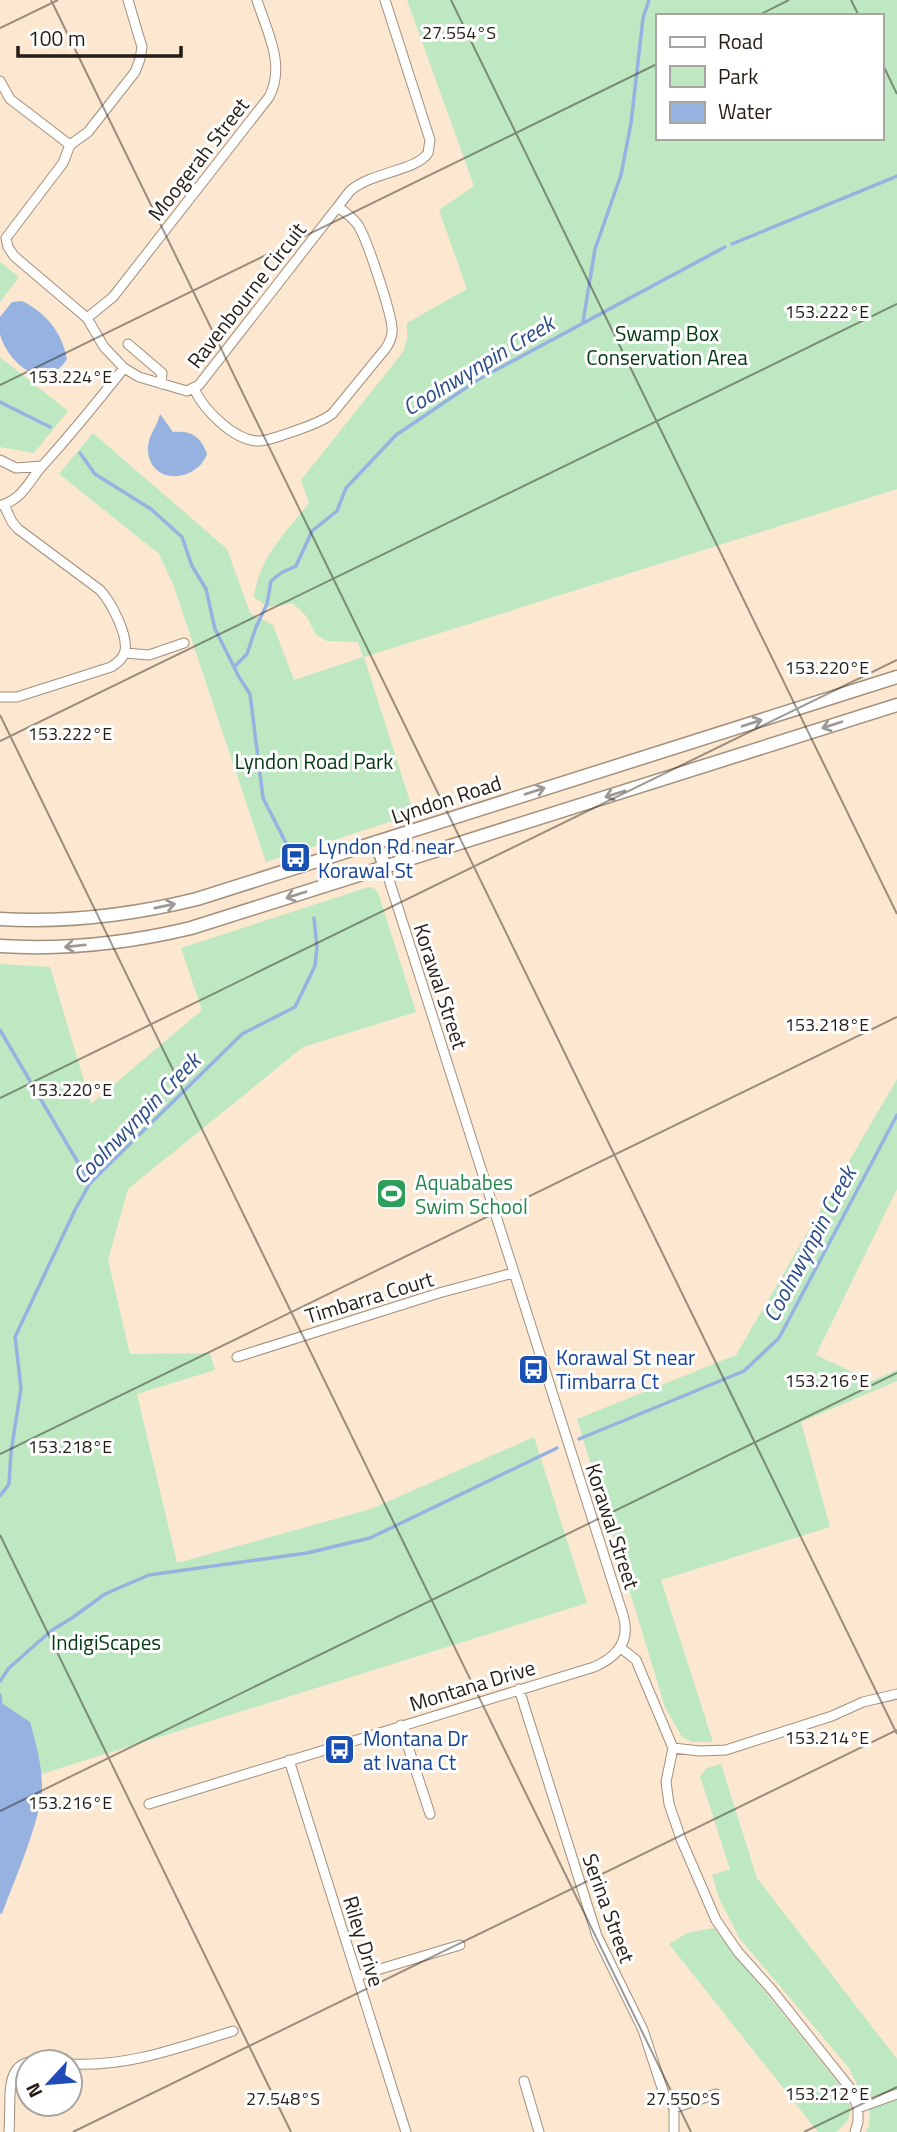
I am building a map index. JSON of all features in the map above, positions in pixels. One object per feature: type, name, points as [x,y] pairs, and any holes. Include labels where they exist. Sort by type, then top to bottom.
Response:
[{"type":"main road","name":"Lyndon Road","points":[[0,919],[103,917],[148,910],[217,892],[897,677]]},
{"type":"main road","points":[[0,946],[63,947],[164,934],[220,920],[897,705]]},
{"type":"main road","points":[[376,842],[385,867]]},
{"type":"street","name":"Ravenbourne Circuit","points":[[128,0],[142,47],[135,72],[88,132],[70,145],[64,163],[3,237],[14,256],[87,318],[104,347],[124,368],[139,377],[187,391],[194,389],[358,184],[422,160],[430,147],[385,0]]},
{"type":"street","name":"Moogerah Street","points":[[87,318],[113,297],[269,97],[276,84],[276,59],[257,0]]},
{"type":"street","points":[[0,81],[10,99],[70,145]]},
{"type":"street","points":[[194,389],[207,410],[239,436],[260,441],[270,439],[313,424],[332,414],[386,348],[392,329],[389,311],[362,233],[338,206]]},
{"type":"street","points":[[128,344],[162,373],[161,384]]},
{"type":"street","points":[[0,696],[17,697],[111,667],[120,661],[125,653],[125,643],[109,600],[100,590],[18,529],[2,505],[27,489],[42,466],[124,368]]},
{"type":"street","points":[[0,460],[16,468],[42,466]]},
{"type":"street","points":[[16,468],[27,489]]},
{"type":"street","points":[[125,653],[149,655],[184,642]]},
{"type":"street","name":"Korawal Street","points":[[385,867],[625,1622],[626,1633],[621,1648]]},
{"type":"street","name":"Timbarra Court","points":[[237,1357],[439,1293],[513,1273]]},
{"type":"street","points":[[621,1648],[636,1660],[673,1748],[666,1782],[669,1804],[716,1920],[738,1952],[850,2088],[858,2108],[855,2132]]},
{"type":"street","name":"Montana Drive","points":[[149,1804],[594,1667],[621,1648]]},
{"type":"street","name":"Serina Street","points":[[519,1689],[597,1936],[643,2030],[665,2098],[674,2108],[674,2132]]},
{"type":"street","points":[[673,1748],[726,1750],[832,1716],[863,1702],[897,1694]]},
{"type":"street","points":[[401,1725],[430,1814]]},
{"type":"street","name":"Riley Drive","points":[[289,1760],[406,2132]]},
{"type":"street","points":[[357,1976],[460,1945]]},
{"type":"street","points":[[84,2064],[132,2061],[233,2031]]},
{"type":"street","points":[[9,2132],[14,2070]]},
{"type":"street","points":[[524,2081],[539,2132]]},
{"type":"street","points":[[674,2108],[716,2094]]},
{"type":"street","points":[[858,2108],[897,2094]]},
{"type":"green space","name":"Swamp Box Conservation Area","points":[[407,0],[897,0],[897,489],[364,657],[414,814],[266,862],[173,584],[159,554],[59,474],[93,433],[227,549],[250,613],[273,625],[294,680],[363,657],[358,642],[327,641],[316,635],[307,617],[293,603],[268,607],[254,597],[267,558],[309,503],[301,480],[403,352],[407,339],[407,323],[467,289],[439,210],[474,186]]},
{"type":"green space","points":[[0,262],[19,277],[0,302]]},
{"type":"green space","points":[[0,357],[68,411],[34,453],[0,447]]},
{"type":"green space","name":"IndigiScapes","points":[[369,887],[375,889],[379,895],[416,1012],[303,1047],[128,1189],[108,1260],[130,1354],[210,1353],[215,1370],[137,1394],[177,1563],[371,1509],[534,1437],[587,1603],[0,1787],[0,964],[50,967],[91,1104],[202,1010],[181,948]]},
{"type":"green space","points":[[897,1079],[897,1189],[816,1355],[872,1381],[897,1370],[897,1381],[801,1422],[830,1527],[661,1580],[713,1742],[692,1742],[682,1737],[665,1707],[577,1419],[736,1355]]},
{"type":"green space","points":[[721,1764],[757,1878],[897,2059],[897,2132],[866,2132],[870,2111],[849,2068],[740,1939],[719,1898],[712,1875],[730,1869],[700,1776],[707,1768]]},
{"type":"green space","points":[[714,1928],[848,2095],[849,2116],[836,2132],[818,2132],[669,1944],[687,1933]]},
{"type":"water","points":[[22,301],[52,324],[65,349],[67,359],[58,369],[48,374],[38,374],[18,364],[4,345],[0,334],[0,317],[12,302]]},
{"type":"water","points":[[160,414],[173,432],[185,432],[195,436],[207,454],[202,463],[185,475],[165,475],[151,462],[148,446]]},
{"type":"water","points":[[0,1702],[30,1722],[40,1763],[42,1787],[32,1833],[2,1914],[0,1913]]},
{"type":"waterway","points":[[583,322],[595,249],[621,175],[631,123],[643,18],[649,0]]},
{"type":"waterway","name":"Coolnwynpin Creek","points":[[732,244],[897,176]]},
{"type":"waterway","name":"Coolnwynpin Creek","points":[[235,666],[247,654],[267,604],[271,581],[296,566],[312,531],[337,511],[346,488],[396,435],[479,379],[725,247]]},
{"type":"waterway","name":"Coolnwynpin Creek","points":[[0,402],[50,427]]},
{"type":"waterway","name":"Coolnwynpin Creek","points":[[80,453],[95,474],[151,509],[182,537],[192,566],[206,589],[215,629],[250,694],[263,798],[289,849]]},
{"type":"waterway","name":"Coolnwynpin Creek","points":[[0,1496],[9,1484],[21,1388],[15,1337],[75,1210],[90,1183],[242,1034],[295,1007],[315,966],[317,947],[314,918]]},
{"type":"waterway","points":[[0,1030],[90,1183]]},
{"type":"waterway","name":"Coolnwynpin Creek","points":[[579,1439],[744,1371],[779,1338],[897,1115]]},
{"type":"waterway","name":"Coolnwynpin Creek","points":[[0,1681],[9,1668],[52,1630],[105,1594],[149,1575],[307,1553],[370,1538],[557,1448]]},
{"type":"waterway","name":"Coolnwynpin Creek","points":[[0,1695],[1,1707]]},
{"type":"place","name":"Lyndon Rd near Korawal St","points":[[295,858]]},
{"type":"place","name":"Aquababes Swim School","points":[[392,1194]]},
{"type":"place","name":"Korawal St near Timbarra Ct","points":[[533,1369]]},
{"type":"place","name":"Montana Dr at Ivana Ct","points":[[340,1750]]},
{"type":"park label","name":"Lyndon Road Park","points":[[314,761]]}]
